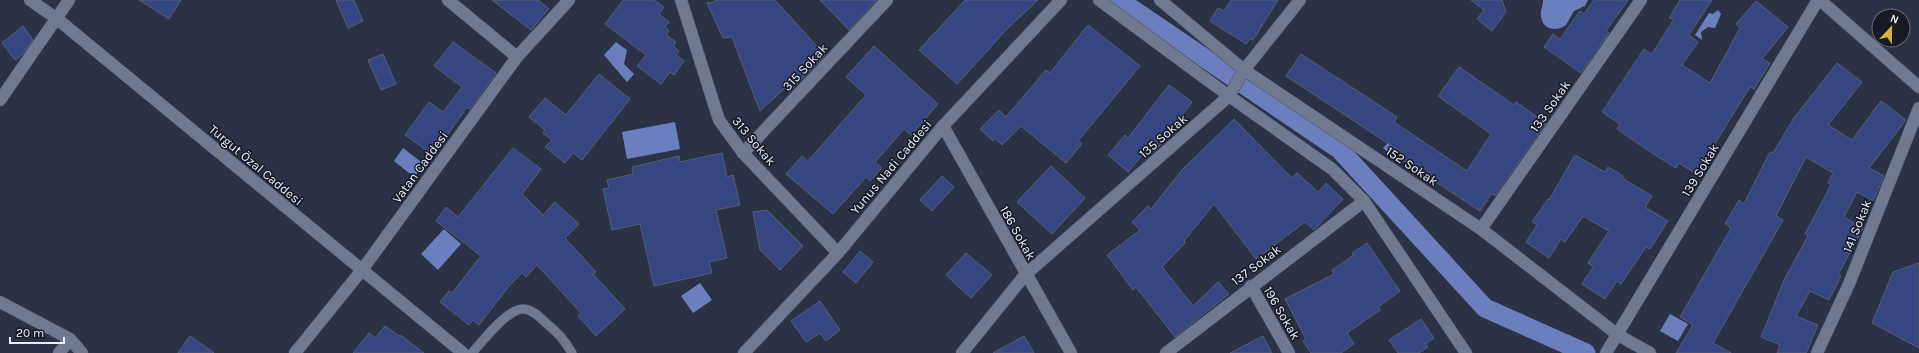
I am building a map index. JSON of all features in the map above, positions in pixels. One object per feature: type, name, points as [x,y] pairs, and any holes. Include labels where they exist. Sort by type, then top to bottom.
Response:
[{"type":"street","name":"Turgut Özal Caddesi","points":[[30,0],[56,18],[463,353]]},
{"type":"street","points":[[0,100],[69,0]]},
{"type":"street","points":[[448,0],[517,57]]},
{"type":"street","name":"Vatan Caddesi","points":[[295,353],[362,270],[517,57],[569,0]]},
{"type":"street","name":"313 Sokak","points":[[681,0],[719,120],[743,153],[838,253]]},
{"type":"street","name":"315 Sokak","points":[[743,153],[887,0]]},
{"type":"street","name":"Yunus Nadi Caddesi","points":[[744,353],[838,253],[943,126],[1061,0]]},
{"type":"street","points":[[1099,0],[1232,92],[1332,169],[1364,201],[1466,353]]},
{"type":"street","name":"152 Sokak","points":[[1160,0],[1243,73],[1481,229],[1618,335],[1650,353]]},
{"type":"street","name":"135 Sokak","points":[[962,353],[1025,275],[1232,92],[1243,73],[1300,0]]},
{"type":"street","name":"133 Sokak","points":[[1481,229],[1641,0]]},
{"type":"street","points":[[1819,0],[1919,87]]},
{"type":"street","name":"139 Sokak","points":[[1606,353],[1819,0]]},
{"type":"street","name":"141 Sokak","points":[[1817,353],[1849,284],[1919,108]]},
{"type":"street","name":"186 Sokak","points":[[943,126],[1070,353]]},
{"type":"street","name":"137 Sokak","points":[[1166,353],[1251,286],[1364,201]]},
{"type":"street","name":"196 Sokak","points":[[1251,286],[1289,353]]},
{"type":"street","points":[[0,302],[70,339],[82,353]]},
{"type":"street","points":[[59,353],[70,339]]},
{"type":"lane","points":[[472,353],[491,332],[513,312],[523,309],[535,313],[564,338],[572,353]]},
{"type":"water","points":[[1543,0],[1588,0],[1585,6],[1574,11],[1566,25],[1558,29],[1554,29],[1547,27],[1542,21],[1541,12]]},
{"type":"water","points":[[1718,10],[1721,14],[1715,28],[1708,27],[1701,32],[1702,40],[1695,35],[1709,13],[1713,14]]},
{"type":"water","points":[[616,42],[627,50],[624,64],[634,74],[627,82],[604,55]]},
{"type":"water","points":[[675,122],[680,149],[627,159],[622,132]]},
{"type":"water","points":[[1402,128],[1408,134],[1390,154],[1383,148]]},
{"type":"water","points":[[403,148],[421,162],[422,170],[416,174],[409,173],[394,161]]},
{"type":"water","points":[[444,229],[461,244],[438,270],[421,254]]},
{"type":"water","points":[[700,283],[712,300],[693,313],[681,296]]},
{"type":"water","points":[[1670,314],[1688,324],[1678,341],[1660,331]]},
{"type":"building","points":[[139,0],[181,0],[169,19]]},
{"type":"building","points":[[336,0],[354,0],[363,21],[348,28]]},
{"type":"building","points":[[492,0],[538,0],[549,9],[531,30]]},
{"type":"building","points":[[623,0],[654,0],[664,7],[659,14],[669,22],[665,27],[669,31],[666,35],[676,42],[673,46],[679,51],[676,55],[684,61],[674,75],[670,72],[661,84],[637,66],[646,55],[605,24]]},
{"type":"building","points":[[715,0],[775,0],[825,55],[789,92],[785,88],[760,111],[732,37],[723,38],[707,3],[715,2]]},
{"type":"building","points":[[820,0],[877,0],[849,30]]},
{"type":"building","points":[[965,0],[1038,0],[1007,29],[957,84],[919,50]]},
{"type":"building","points":[[1231,0],[1278,0],[1253,40],[1250,39],[1246,44],[1210,21],[1218,8],[1224,11]]},
{"type":"building","points":[[1471,0],[1502,0],[1506,12],[1492,31],[1477,19],[1484,10]]},
{"type":"building","points":[[1594,0],[1628,0],[1606,31],[1609,33],[1581,73],[1544,47],[1553,34],[1560,39],[1580,11],[1584,14]]},
{"type":"building","points":[[1680,0],[1712,0],[1689,35],[1698,42],[1682,65],[1710,83],[1740,28],[1736,24],[1756,1],[1788,27],[1762,59],[1770,63],[1754,89],[1750,87],[1696,174],[1679,163],[1676,168],[1652,153],[1617,129],[1620,124],[1602,112],[1644,49],[1652,54],[1674,19],[1669,18]]},
{"type":"building","points":[[1088,25],[1140,66],[1078,141],[1082,144],[1066,163],[1021,126],[1002,145],[995,138],[993,141],[980,129],[999,110],[1006,117],[1046,70],[1050,73]]},
{"type":"building","points":[[23,26],[33,40],[23,54],[15,60],[2,43]]},
{"type":"building","points":[[453,42],[496,73],[470,109],[467,107],[433,155],[405,135],[429,102],[443,112],[462,87],[434,66]]},
{"type":"building","points":[[874,46],[938,104],[911,135],[904,129],[875,162],[882,168],[870,181],[866,177],[833,214],[786,174],[802,156],[808,161],[866,95],[846,77]]},
{"type":"building","points":[[383,54],[396,84],[381,90],[368,60]]},
{"type":"building","points":[[1301,54],[1397,117],[1394,122],[1467,171],[1491,134],[1438,96],[1459,67],[1514,105],[1516,102],[1546,123],[1495,196],[1492,193],[1480,211],[1401,159],[1404,154],[1286,76]]},
{"type":"building","points":[[1837,63],[1862,82],[1828,125],[1852,140],[1881,101],[1906,120],[1869,168],[1884,176],[1873,201],[1857,192],[1844,217],[1863,228],[1838,275],[1841,276],[1829,300],[1810,291],[1796,316],[1818,325],[1806,353],[1777,353],[1780,345],[1761,337],[1784,280],[1808,236],[1805,234],[1831,185],[1828,183],[1833,173],[1806,157],[1776,216],[1783,220],[1713,343],[1731,353],[1676,353],[1693,325],[1680,317],[1731,228],[1725,224],[1739,200],[1744,204],[1770,152],[1773,153],[1794,118]]},
{"type":"building","points":[[599,74],[630,99],[582,160],[573,153],[565,163],[545,147],[552,140],[543,133],[545,130],[529,117],[545,98],[566,115]]},
{"type":"building","points":[[1169,85],[1192,102],[1157,149],[1151,145],[1128,172],[1108,155],[1125,135],[1128,138]]},
{"type":"building","points":[[1234,119],[1292,178],[1297,173],[1318,192],[1326,183],[1343,199],[1314,230],[1305,222],[1256,259],[1214,204],[1184,241],[1185,243],[1162,267],[1193,306],[1218,282],[1229,294],[1175,337],[1136,287],[1133,290],[1107,255],[1140,230],[1132,222],[1148,206],[1151,209],[1182,170]]},
{"type":"building","points":[[513,148],[541,169],[522,194],[543,215],[555,202],[579,224],[565,238],[596,272],[593,274],[625,309],[596,336],[578,316],[581,313],[537,265],[526,277],[522,273],[509,286],[479,325],[473,320],[469,325],[440,302],[449,291],[452,293],[481,256],[436,221],[446,207],[458,217]]},
{"type":"building","points":[[722,153],[727,177],[733,175],[740,205],[716,210],[727,258],[709,262],[712,273],[654,286],[640,224],[612,230],[603,189],[609,188],[607,180],[633,174],[632,167],[679,156],[680,162]]},
{"type":"building","points":[[1575,155],[1605,172],[1608,167],[1623,176],[1622,178],[1652,196],[1645,207],[1668,221],[1650,249],[1646,247],[1621,284],[1617,281],[1605,299],[1582,284],[1593,267],[1588,263],[1609,231],[1583,216],[1565,242],[1561,239],[1549,258],[1526,242],[1537,225],[1532,222],[1548,199],[1549,200]]},
{"type":"building","points":[[1051,166],[1085,198],[1052,234],[1017,202]]},
{"type":"building","points":[[942,176],[954,187],[932,211],[920,200]]},
{"type":"building","points":[[767,210],[803,246],[780,270],[760,250],[753,212]]},
{"type":"building","points":[[1367,243],[1400,291],[1378,307],[1380,310],[1347,333],[1354,344],[1341,353],[1311,353],[1303,341],[1306,339],[1285,299],[1334,274],[1332,270],[1354,255],[1352,253]]},
{"type":"building","points":[[860,251],[873,262],[856,283],[843,272]]},
{"type":"building","points":[[966,253],[992,275],[971,298],[946,275]]},
{"type":"building","points":[[1919,263],[1919,348],[1872,323],[1893,272]]},
{"type":"building","points":[[820,301],[840,330],[826,341],[820,333],[806,342],[791,321]]},
{"type":"building","points":[[1421,319],[1434,338],[1425,344],[1428,347],[1419,353],[1398,353],[1389,340]]},
{"type":"building","points":[[385,326],[424,353],[353,353],[369,333],[375,338]]},
{"type":"building","points":[[190,336],[214,353],[178,353]]},
{"type":"building","points":[[1024,336],[1034,353],[993,353]]},
{"type":"building","points":[[1263,336],[1272,353],[1230,353]]},
{"type":"waterway","points":[[1119,0],[1340,150],[1485,308],[1586,353]]}]
